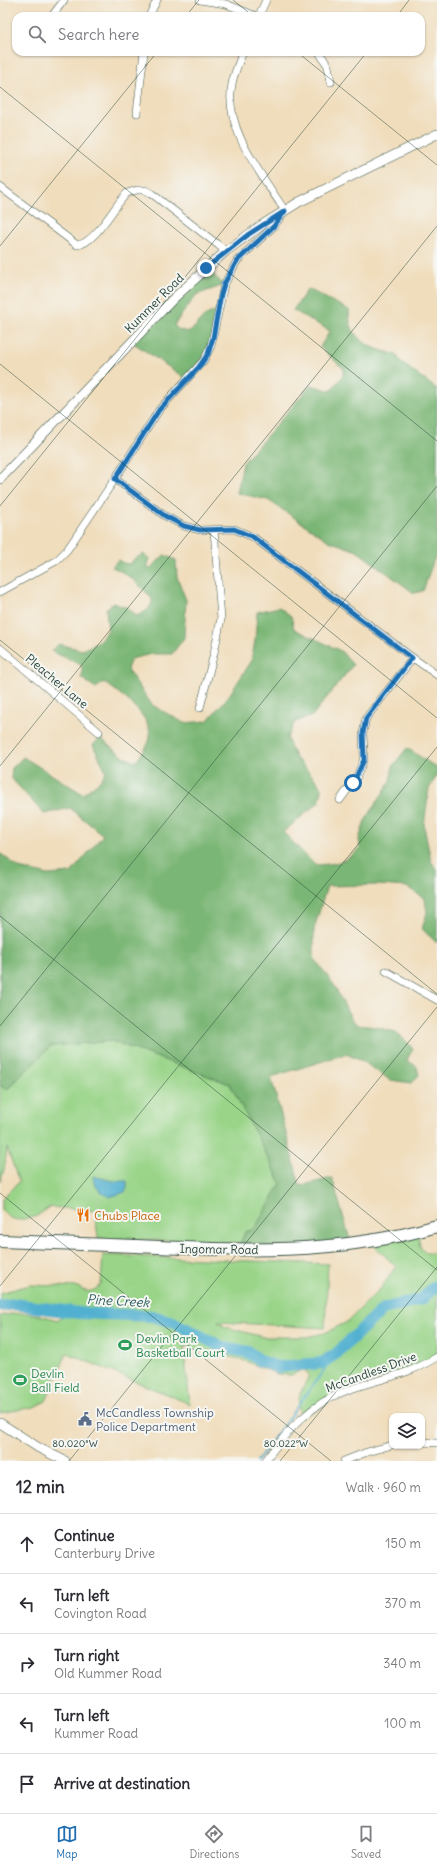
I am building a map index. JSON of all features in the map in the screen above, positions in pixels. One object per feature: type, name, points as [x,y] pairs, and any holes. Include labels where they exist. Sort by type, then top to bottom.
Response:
[{"type":"main road","name":"Ingomar Road","points":[[0,1241],[223,1250],[289,1250],[372,1240],[437,1226]]},
{"type":"street","points":[[55,12],[64,0]]},
{"type":"street","points":[[151,12],[157,0]]},
{"type":"street","points":[[200,0],[226,4],[247,12]]},
{"type":"street","points":[[260,12],[266,0]]},
{"type":"street","points":[[137,113],[144,56]]},
{"type":"street","points":[[0,592],[62,556],[115,479],[159,410],[199,367],[208,354],[213,338],[222,289],[237,261],[274,226],[285,211],[241,139],[232,115],[230,98],[232,82],[242,56]]},
{"type":"street","points":[[322,56],[328,66],[331,82]]},
{"type":"street","name":"Kummer Road","points":[[0,479],[174,298],[226,251],[285,211],[336,183],[437,134]]},
{"type":"street","points":[[0,187],[77,245],[81,245],[92,238],[127,193],[131,190],[144,190],[158,198],[226,251]]},
{"type":"street","points":[[115,479],[178,524],[195,530],[234,529],[253,537],[412,658],[437,675]]},
{"type":"street","points":[[200,708],[213,659],[221,619],[214,530]]},
{"type":"street","name":"Pleacher Lane","points":[[0,648],[99,732]]},
{"type":"street","points":[[340,800],[356,778],[362,764],[364,757],[363,733],[366,718],[412,658]]},
{"type":"street","points":[[386,971],[437,1000]]},
{"type":"street","name":"McCandless Drive","points":[[265,1461],[294,1424],[324,1401],[347,1390],[415,1370],[437,1358]]},
{"type":"street","points":[[0,1423],[28,1442],[60,1460]]},
{"type":"street","points":[[425,1442],[437,1443]]},
{"type":"street","points":[[344,1461],[389,1446]]},
{"type":"green space","points":[[206,268],[224,285],[196,295],[174,325],[179,330],[190,332],[206,315],[217,310],[211,346],[188,380],[132,342]]},
{"type":"green space","points":[[308,289],[349,310],[352,328],[362,341],[369,346],[395,354],[403,364],[437,389],[437,554],[423,591],[414,593],[357,551],[329,541],[268,500],[237,493],[243,463],[311,385],[331,391],[342,377],[344,369],[320,347],[330,331],[293,310]]},
{"type":"green space","points":[[143,554],[150,559],[147,567],[150,569],[164,555],[176,560],[177,577],[186,600],[184,638],[172,654],[151,654],[131,659],[127,669],[152,705],[184,723],[207,721],[228,697],[251,662],[255,641],[257,612],[279,607],[291,616],[294,629],[341,651],[353,665],[312,716],[295,722],[287,738],[295,757],[317,781],[322,791],[319,802],[283,832],[315,865],[340,862],[350,857],[360,848],[359,839],[365,821],[390,782],[393,766],[407,748],[437,768],[437,775],[429,789],[424,826],[431,861],[437,870],[437,943],[422,929],[427,913],[425,899],[407,887],[378,885],[327,886],[314,929],[314,958],[334,985],[352,1020],[358,1025],[376,1027],[396,1032],[413,1048],[407,1060],[417,1067],[419,1075],[412,1083],[390,1080],[362,1061],[346,1054],[271,1077],[300,1186],[332,1178],[351,1243],[238,1250],[245,1232],[252,1230],[257,1225],[281,1183],[230,1084],[112,1041],[51,1046],[6,1090],[0,1085],[0,853],[19,868],[48,875],[71,873],[103,835],[70,808],[44,814],[11,778],[12,768],[23,757],[83,794],[101,780],[106,771],[93,745],[100,738],[124,757],[136,762],[146,747],[150,738],[149,729],[141,713],[104,682],[96,688],[81,678],[83,672],[81,665],[51,651],[59,644],[82,650],[97,643],[108,630],[106,609],[113,603],[128,608],[137,616],[148,610],[152,599],[134,580],[112,567],[118,560],[123,563],[130,564],[134,559]]},
{"type":"green space","points":[[112,1041],[230,1084],[281,1183],[257,1225],[252,1230],[245,1232],[241,1243],[98,1238],[96,1222],[98,1211],[50,1207],[35,1217],[18,1220],[10,1218],[2,1210],[2,1198],[19,1182],[7,1148],[4,1170],[0,1181],[0,1085],[7,1090],[51,1046]]},
{"type":"green space","points":[[418,1231],[420,1245],[423,1251],[426,1253],[437,1253],[437,1357],[347,1390],[301,1418],[299,1411],[299,1400],[301,1391],[309,1375],[305,1370],[291,1375],[277,1374],[243,1360],[185,1346],[184,1351],[190,1404],[67,1353],[46,1401],[34,1407],[0,1413],[0,1316],[29,1314],[57,1320],[62,1316],[28,1305],[0,1306],[0,1293],[30,1285],[78,1287],[84,1291],[93,1291],[101,1285],[103,1255],[328,1264],[325,1328],[218,1322],[225,1327],[263,1337],[306,1337],[325,1333],[347,1322],[382,1287],[396,1266],[373,1245]]},
{"type":"water","points":[[93,1176],[113,1181],[127,1181],[127,1188],[125,1192],[110,1197],[98,1189],[94,1183]]},
{"type":"waterway","name":"Pine Creek","points":[[0,1306],[14,1304],[79,1313],[152,1316],[173,1322],[222,1347],[248,1352],[261,1361],[277,1367],[322,1363],[337,1353],[383,1309],[422,1299],[437,1286]]},
{"type":"waterway","points":[[257,1461],[335,1355]]},
{"type":"place","name":"Chubs Place","points":[[83,1215]]},
{"type":"place","name":"Devlin Park Basketball Court","points":[[125,1345]]},
{"type":"place","name":"Devlin Ball Field","points":[[20,1380]]},
{"type":"place","name":"McCandless Township Police Department","points":[[85,1419]]},
{"type":"route","points":[[206,268],[249,234],[285,211],[279,221],[237,261],[224,284],[213,338],[208,354],[185,383],[159,410],[115,479],[178,524],[195,530],[207,531],[234,529],[253,537],[412,658],[366,718],[363,733],[364,760],[353,783]]}]
